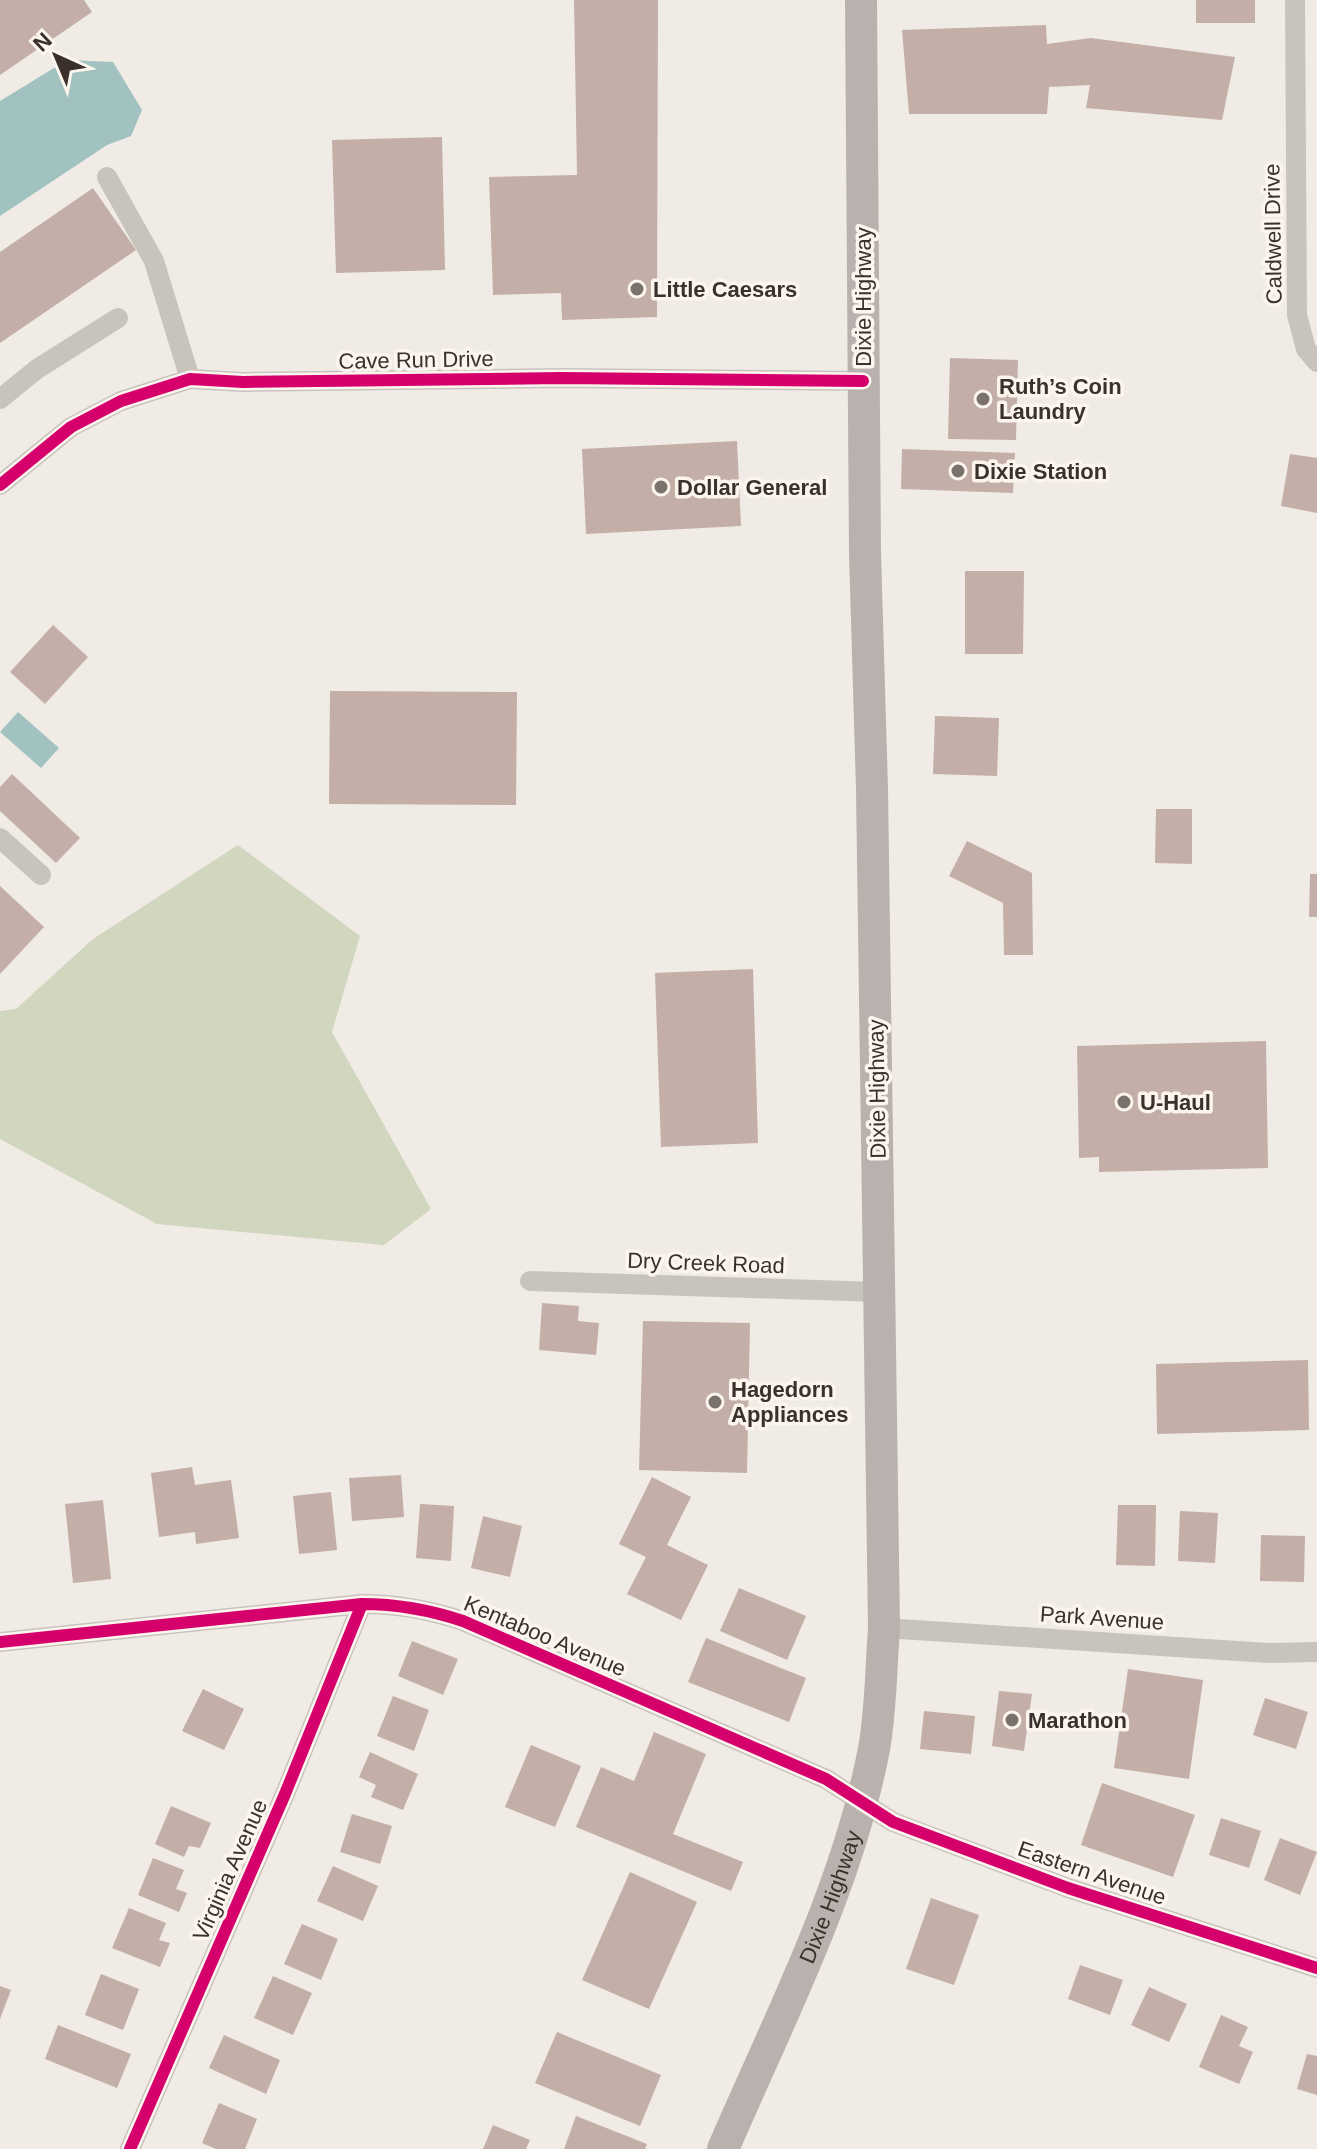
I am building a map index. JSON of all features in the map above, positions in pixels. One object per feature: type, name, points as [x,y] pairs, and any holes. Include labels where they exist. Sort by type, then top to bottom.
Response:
[{"type":"main road","name":"Dixie Highway","points":[[723,2149],[843,1864],[874,1746],[884,1628],[863,381],[861,0]]},
{"type":"street","name":"Caldwell Drive","points":[[1295,0],[1297,315],[1306,349],[1317,362]]},
{"type":"street","points":[[107,177],[154,261],[190,379]]},
{"type":"street","points":[[0,399],[37,369],[118,318]]},
{"type":"street","name":"Cave Run Drive","points":[[0,485],[71,427],[121,401],[190,379],[243,382],[548,378],[863,381]]},
{"type":"street","points":[[0,838],[41,875]]},
{"type":"street","name":"Dry Creek Road","points":[[530,1281],[879,1292]]},
{"type":"street","name":"Kentaboo Avenue","points":[[0,1642],[362,1604],[387,1604],[440,1613],[826,1779],[862,1801]]},
{"type":"street","name":"Virginia Avenue","points":[[130,2149],[285,1794],[362,1604]]},
{"type":"street","name":"Park Avenue","points":[[884,1628],[1268,1653],[1317,1652]]},
{"type":"street","name":"Eastern Avenue","points":[[862,1801],[893,1822],[1068,1888],[1317,1968]]},
{"type":"green space","points":[[238,845],[360,936],[332,1032],[431,1209],[384,1245],[157,1224],[0,1139],[0,1011],[16,1009],[93,939]]},
{"type":"water","points":[[67,60],[113,62],[142,110],[131,136],[107,145],[0,216],[0,101]]},
{"type":"water","points":[[18,712],[59,748],[41,768],[0,732]]},
{"type":"building","points":[[0,0],[84,0],[92,12],[0,75]]},
{"type":"building","points":[[574,0],[658,0],[657,317],[562,320],[561,293],[493,295],[489,177],[577,175]]},
{"type":"building","points":[[1196,0],[1255,0],[1255,23],[1196,23]]},
{"type":"building","points":[[1046,25],[1047,44],[1091,38],[1235,57],[1222,120],[1086,108],[1090,85],[1049,87],[1047,114],[909,114],[902,30]]},
{"type":"building","points":[[442,137],[445,270],[336,273],[332,140]]},
{"type":"building","points":[[93,188],[136,250],[0,343],[0,252]]},
{"type":"building","name":"Ruth’s Coin Laundry","points":[[950,358],[1018,360],[1016,440],[948,439]]},
{"type":"building","name":"Dollar General","points":[[737,441],[741,526],[586,534],[582,449]]},
{"type":"building","name":"Dixie Station","points":[[902,449],[1015,453],[1013,493],[901,489]]},
{"type":"building","points":[[1290,454],[1317,458],[1317,513],[1281,506]]},
{"type":"building","points":[[965,571],[1024,571],[1023,654],[965,654]]},
{"type":"building","points":[[53,625],[88,657],[45,704],[10,672]]},
{"type":"building","points":[[330,691],[517,692],[516,805],[329,804]]},
{"type":"building","points":[[935,716],[999,718],[997,776],[933,774]]},
{"type":"building","points":[[12,774],[80,838],[56,863],[0,811],[0,787]]},
{"type":"building","points":[[1156,809],[1192,809],[1192,864],[1155,863]]},
{"type":"building","points":[[967,841],[1032,873],[1033,955],[1004,955],[1003,903],[949,876]]},
{"type":"building","points":[[1310,874],[1317,874],[1317,917],[1309,917]]},
{"type":"building","points":[[0,886],[44,927],[0,974]]},
{"type":"building","points":[[753,969],[758,1143],[661,1147],[655,973]]},
{"type":"building","points":[[1266,1041],[1268,1168],[1099,1172],[1099,1157],[1079,1158],[1077,1046]]},
{"type":"building","points":[[542,1303],[579,1306],[578,1321],[599,1323],[596,1355],[539,1350]]},
{"type":"building","points":[[643,1321],[750,1323],[747,1473],[639,1470]]},
{"type":"building","points":[[1308,1360],[1309,1430],[1157,1434],[1156,1364]]},
{"type":"building","points":[[192,1467],[195,1485],[231,1480],[239,1538],[196,1544],[195,1532],[159,1537],[151,1473]]},
{"type":"building","points":[[401,1475],[404,1517],[352,1521],[349,1478]]},
{"type":"building","points":[[652,1477],[691,1497],[667,1545],[708,1565],[681,1620],[627,1594],[646,1557],[619,1544]]},
{"type":"building","points":[[331,1492],[337,1550],[299,1554],[293,1496]]},
{"type":"building","points":[[103,1500],[111,1579],[73,1583],[65,1504]]},
{"type":"building","points":[[420,1504],[454,1506],[451,1561],[416,1558]]},
{"type":"building","points":[[1118,1505],[1156,1505],[1155,1566],[1116,1565]]},
{"type":"building","points":[[1180,1511],[1218,1513],[1215,1563],[1178,1561]]},
{"type":"building","points":[[483,1516],[522,1526],[510,1577],[471,1568]]},
{"type":"building","points":[[1261,1535],[1305,1536],[1304,1582],[1260,1581]]},
{"type":"building","points":[[739,1588],[806,1616],[787,1660],[720,1631]]},
{"type":"building","points":[[706,1638],[806,1678],[789,1722],[688,1682]]},
{"type":"building","points":[[412,1641],[458,1659],[443,1695],[398,1676]]},
{"type":"building","points":[[1128,1669],[1203,1680],[1189,1779],[1114,1768]]},
{"type":"building","points":[[203,1689],[244,1709],[224,1750],[182,1731]]},
{"type":"building","name":"Marathon","points":[[999,1691],[1032,1694],[1024,1751],[992,1746]]},
{"type":"building","points":[[393,1696],[429,1710],[414,1751],[377,1736]]},
{"type":"building","points":[[1265,1698],[1308,1712],[1296,1749],[1253,1735]]},
{"type":"building","name":"Marathon","points":[[924,1711],[975,1716],[971,1754],[920,1749]]},
{"type":"building","points":[[654,1732],[706,1754],[673,1834],[743,1862],[731,1891],[576,1827],[601,1767],[634,1781]]},
{"type":"building","points":[[531,1745],[581,1766],[555,1827],[505,1807]]},
{"type":"building","points":[[370,1752],[418,1774],[403,1810],[371,1797],[376,1785],[359,1777]]},
{"type":"building","points":[[1102,1783],[1195,1815],[1173,1877],[1081,1845]]},
{"type":"building","points":[[171,1806],[211,1823],[200,1848],[189,1846],[184,1857],[155,1844]]},
{"type":"building","points":[[352,1814],[392,1826],[380,1864],[340,1852]]},
{"type":"building","points":[[1221,1818],[1261,1831],[1249,1868],[1209,1855]]},
{"type":"building","points":[[1280,1838],[1317,1852],[1300,1895],[1264,1880]]},
{"type":"building","points":[[153,1858],[184,1870],[176,1889],[187,1893],[179,1912],[138,1895]]},
{"type":"building","points":[[333,1866],[378,1886],[363,1921],[317,1901]]},
{"type":"building","points":[[630,1872],[697,1902],[649,2009],[582,1980]]},
{"type":"building","points":[[931,1898],[979,1915],[954,1985],[906,1969]]},
{"type":"building","points":[[129,1908],[166,1923],[159,1940],[170,1943],[160,1967],[112,1948]]},
{"type":"building","points":[[302,1924],[338,1939],[321,1980],[284,1964]]},
{"type":"building","points":[[1080,1965],[1123,1980],[1110,2015],[1068,1999]]},
{"type":"building","points":[[101,1974],[139,1989],[123,2030],[85,2015]]},
{"type":"building","points":[[273,1976],[312,1993],[293,2035],[254,2018]]},
{"type":"building","points":[[0,1986],[11,1990],[0,2019]]},
{"type":"building","points":[[1149,1987],[1187,2004],[1169,2042],[1131,2025]]},
{"type":"building","points":[[1221,2015],[1248,2027],[1239,2046],[1253,2052],[1239,2084],[1199,2067]]},
{"type":"building","points":[[58,2025],[131,2054],[117,2088],[45,2059]]},
{"type":"building","points":[[557,2032],[661,2075],[640,2126],[535,2083]]},
{"type":"building","points":[[224,2035],[280,2060],[266,2094],[209,2068]]},
{"type":"building","points":[[1307,2054],[1317,2056],[1317,2095],[1297,2089]]},
{"type":"building","points":[[219,2103],[257,2119],[245,2149],[216,2149],[202,2143]]},
{"type":"building","points":[[576,2116],[647,2144],[645,2149],[564,2149]]},
{"type":"building","points":[[493,2125],[530,2140],[526,2149],[483,2149]]},
{"type":"cycle path","points":[[0,485],[71,427],[121,401],[190,379],[243,382],[561,378],[863,381]]},
{"type":"cycle path","points":[[0,1642],[362,1604],[401,1606],[438,1614],[463,1621],[826,1779],[893,1822],[1068,1888],[1317,1968]]},
{"type":"cycle path","points":[[130,2149],[285,1794],[362,1604]]},
{"type":"place","name":"Little Caesars","points":[[637,289]]},
{"type":"place","name":"Ruth’s Coin Laundry","points":[[983,399]]},
{"type":"place","name":"Dixie Station","points":[[958,471]]},
{"type":"place","name":"Dollar General","points":[[661,487]]},
{"type":"place","name":"U-Haul","points":[[1124,1102]]},
{"type":"place","name":"Hagedorn Appliances","points":[[715,1402]]},
{"type":"place","name":"Marathon","points":[[1012,1720]]}]
